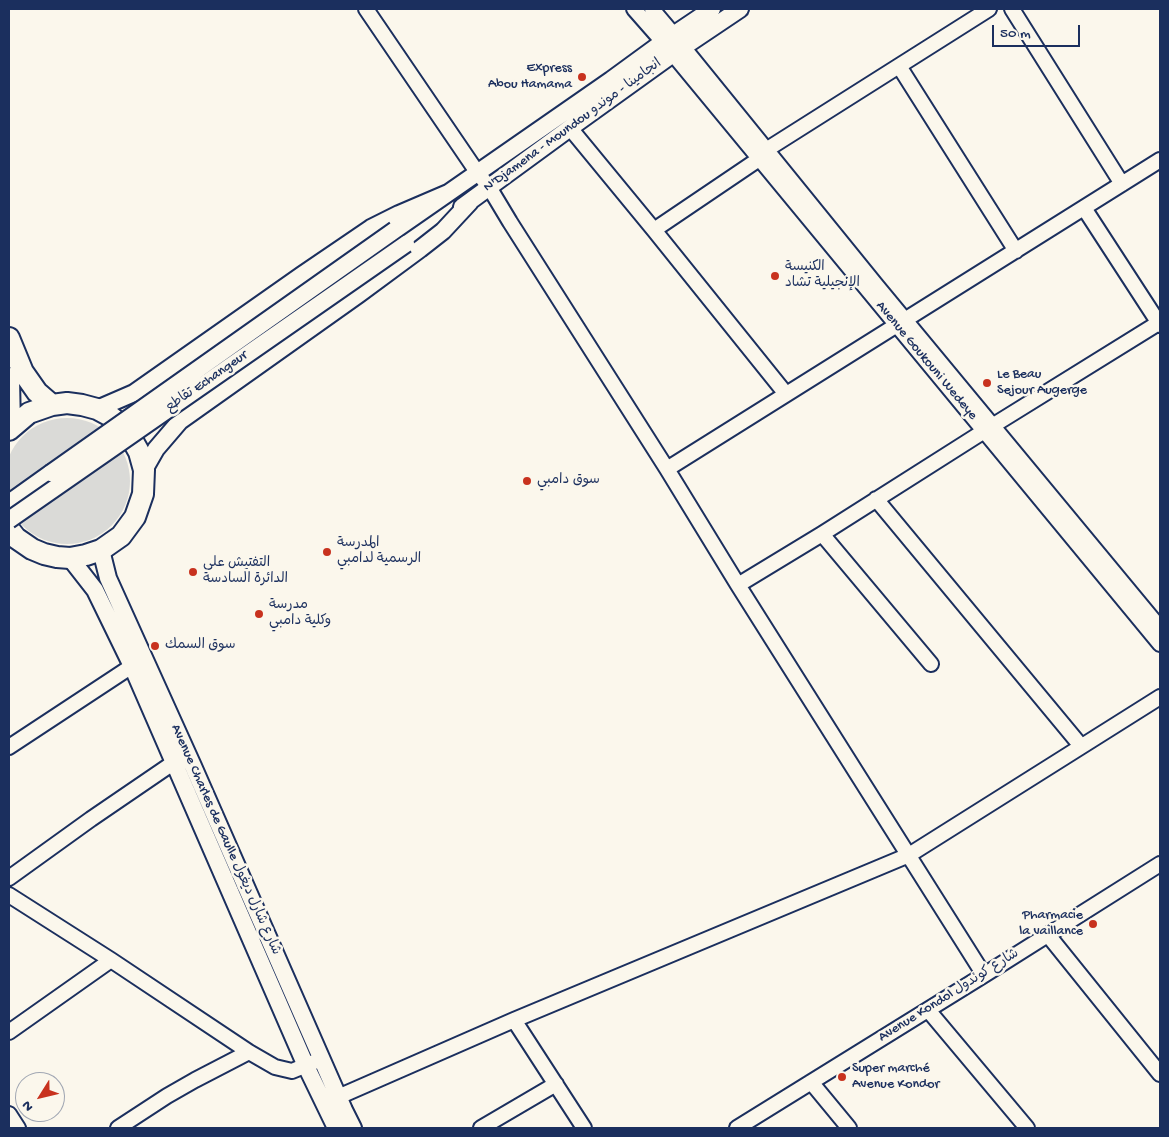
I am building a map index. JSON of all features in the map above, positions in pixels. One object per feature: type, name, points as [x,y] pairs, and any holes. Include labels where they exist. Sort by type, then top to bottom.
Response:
[{"type":"highway","points":[[9,338],[23,372],[37,392],[52,405]]},
{"type":"highway","points":[[9,378],[9,429]]},
{"type":"highway","points":[[9,429],[29,413],[52,405],[67,403],[82,405],[110,416],[121,425],[139,452],[144,470],[143,494],[136,517],[121,536],[101,550],[70,558],[50,555],[32,548],[16,538],[9,529]]},
{"type":"highway","points":[[9,552],[32,548]]},
{"type":"main road","points":[[9,503],[477,172],[673,45],[712,9]]},
{"type":"main road","name":"N'Djamena - Moundou انجامينا - موندو","points":[[406,244],[470,202],[570,128],[673,45],[740,9]]},
{"type":"main road","points":[[97,410],[134,393],[371,228],[398,214],[448,193]]},
{"type":"main road","points":[[144,470],[156,448],[180,421],[351,300],[443,231],[470,202]]},
{"type":"main road","name":"تقاطع Echangeur","points":[[9,520],[406,244]]},
{"type":"main road","name":"Avenue Charles de Gaulle شارع شارل ديغول","points":[[101,550],[108,578],[153,695],[234,879],[306,1066],[336,1128]]},
{"type":"main road","name":"Avenue Charles de Gaulle شارع شارل ديغول","points":[[70,558],[95,590],[132,666],[153,695],[173,763],[234,879],[322,1059],[353,1128]]},
{"type":"street","points":[[366,9],[489,187],[984,975]]},
{"type":"street","points":[[634,9],[673,45]]},
{"type":"street","points":[[652,9],[673,45]]},
{"type":"street","points":[[654,230],[762,155],[989,9]]},
{"type":"street","points":[[1012,9],[1122,184]]},
{"type":"street","name":"Avenue Goukouni Wedeye","points":[[673,45],[988,428],[1160,628]]},
{"type":"street","points":[[899,66],[1016,251]]},
{"type":"street","points":[[570,128],[786,394]]},
{"type":"street","points":[[667,469],[1160,160]]},
{"type":"street","points":[[738,585],[988,428],[1160,323],[1084,208]]},
{"type":"street","name":"Avenue Goukouni Wedeye","points":[[988,428],[1160,644]]},
{"type":"street","points":[[876,500],[1081,746]]},
{"type":"street","points":[[822,534],[931,664]]},
{"type":"street","points":[[9,747],[132,666]]},
{"type":"street","points":[[338,1097],[514,1020],[909,855],[1160,697]]},
{"type":"street","points":[[9,878],[173,763]]},
{"type":"street","name":"Avenue Kondol شارع كوندول","points":[[737,1128],[1160,864]]},
{"type":"street","points":[[9,895],[249,1052],[275,1066],[292,1071],[322,1059]]},
{"type":"street","points":[[1048,935],[1160,1074]]},
{"type":"street","points":[[9,1032],[111,960]]},
{"type":"street","points":[[928,1010],[1027,1128]]},
{"type":"street","points":[[514,1020],[584,1128]]},
{"type":"street","points":[[118,1128],[167,1096],[249,1052]]},
{"type":"street","points":[[811,1082],[849,1128]]},
{"type":"street","points":[[481,1128],[556,1084]]},
{"type":"street","points":[[9,1114],[18,1128]]},
{"type":"shaded area","points":[[67,418],[91,423],[111,437],[125,457],[130,481],[125,505],[111,525],[91,539],[67,544],[43,539],[23,525],[9,505],[4,481],[9,457],[23,437],[43,423]]},
{"type":"place","name":"Express Abou Hamama","points":[[582,77]]},
{"type":"place","name":"الكنيسة الإنجيلية تشاد","points":[[775,276]]},
{"type":"place","name":"Le Beau Sejour Augerge","points":[[987,383]]},
{"type":"place","name":"سوق دامبي","points":[[527,481]]},
{"type":"place","name":"المدرسة الرسمية لدامبي","points":[[327,552]]},
{"type":"place","name":"التفتيش على الدائرة السادسة","points":[[193,572]]},
{"type":"place","name":"مدرسة وكلية دامبي","points":[[259,614]]},
{"type":"place","name":"سوق السمك","points":[[155,646]]},
{"type":"place","name":"Pharmacie la vaillance","points":[[1093,924]]},
{"type":"place","name":"Super marché Avenue Kondor","points":[[842,1077]]}]
